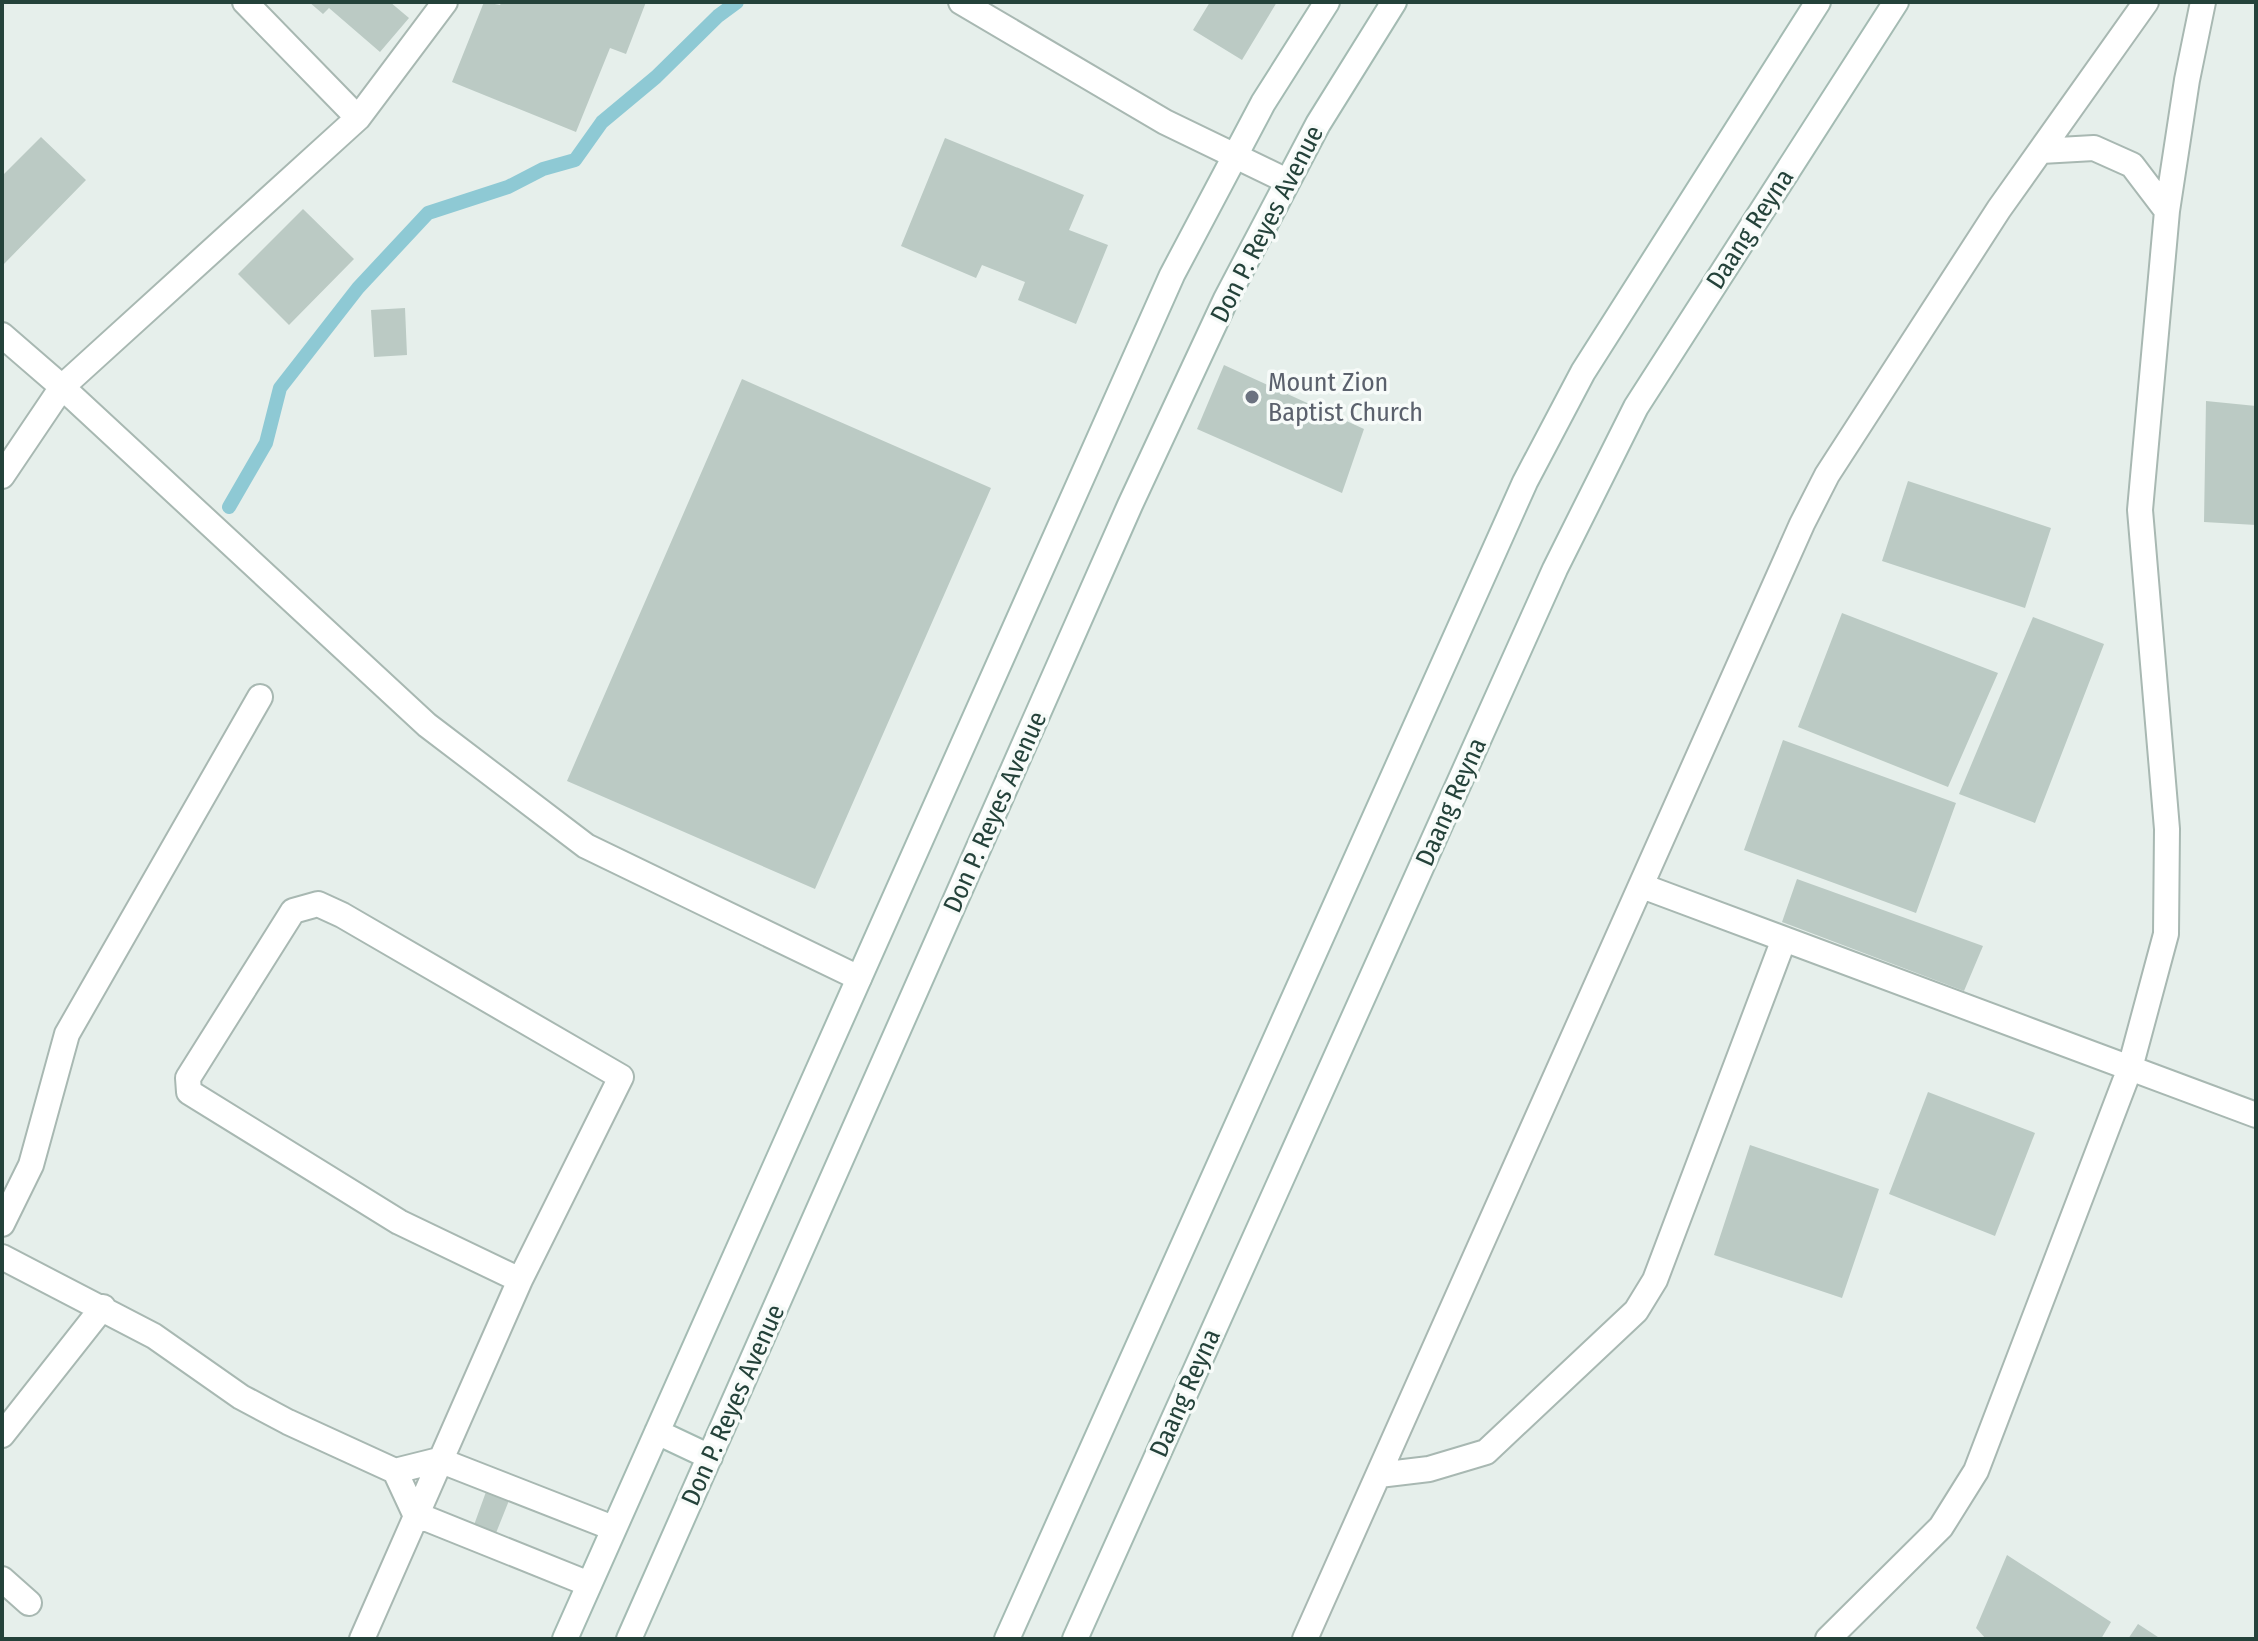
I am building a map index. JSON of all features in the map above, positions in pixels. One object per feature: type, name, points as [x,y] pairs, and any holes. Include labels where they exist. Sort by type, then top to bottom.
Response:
[{"type":"street","points":[[245,2],[358,118]]},
{"type":"street","points":[[2,476],[62,387],[358,118],[445,2]]},
{"type":"street","points":[[961,2],[1165,122],[1287,181]]},
{"type":"street","points":[[565,1639],[1172,275],[1263,103],[1327,2]]},
{"type":"street","name":"Don P. Reyes Avenue","points":[[629,1639],[1130,505],[1226,299],[1318,124],[1394,2]]},
{"type":"street","points":[[1007,1639],[1525,482],[1583,372],[1818,2]]},
{"type":"street","name":"Daang Reyna","points":[[1075,1639],[1555,569],[1636,407],[1896,2]]},
{"type":"street","points":[[1305,1639],[1802,524],[1827,475],[1999,209],[2146,2]]},
{"type":"street","points":[[1828,1639],[1941,1527],[1976,1471],[2130,1068],[2166,934],[2167,829],[2140,510],[2167,211],[2187,80],[2203,2]]},
{"type":"street","points":[[2041,151],[2094,148],[2132,165],[2167,211]]},
{"type":"street","points":[[2,335],[427,725],[586,846],[859,978]]},
{"type":"street","points":[[2,1224],[31,1165],[67,1034],[260,697]]},
{"type":"street","points":[[1642,886],[2256,1115]]},
{"type":"street","points":[[362,1639],[520,1280],[621,1077],[342,915],[318,904],[293,911],[188,1078],[189,1092],[399,1222],[520,1280]]},
{"type":"street","points":[[1379,1475],[1429,1469],[1486,1452],[1636,1311],[1655,1280],[1784,939]]},
{"type":"street","points":[[2,1257],[154,1336],[241,1397],[395,1471],[439,1460],[613,1528]]},
{"type":"street","points":[[2,1435],[103,1307]]},
{"type":"street","points":[[657,1432],[710,1457]]},
{"type":"street","points":[[395,1471],[415,1514],[589,1584]]},
{"type":"street","points":[[2,1579],[29,1603]]},
{"type":"building","points":[[309,2],[390,2],[409,18],[380,52],[329,8],[323,14]]},
{"type":"building","points":[[484,2],[500,5],[502,2],[646,2],[626,54],[610,48],[576,132],[452,82]]},
{"type":"building","points":[[1210,2],[1277,2],[1242,60],[1193,30]]},
{"type":"building","points":[[41,137],[86,180],[2,266],[2,176]]},
{"type":"building","points":[[945,138],[1084,195],[1069,230],[1108,245],[1076,324],[1018,300],[1025,282],[982,265],[976,278],[901,246]]},
{"type":"building","points":[[303,209],[354,259],[289,325],[238,274]]},
{"type":"building","points":[[405,308],[407,355],[374,357],[371,310]]},
{"type":"building","name":"Mount Zion Baptist Church","points":[[1224,365],[1364,429],[1342,493],[1197,429]]},
{"type":"building","points":[[742,379],[991,488],[815,889],[567,781]]},
{"type":"building","points":[[2206,401],[2256,406],[2256,525],[2204,522]]},
{"type":"building","points":[[1908,481],[2051,528],[2025,608],[1882,561]]},
{"type":"building","points":[[1842,613],[1998,673],[1948,787],[1798,727]]},
{"type":"building","points":[[2033,617],[2104,644],[2035,823],[1959,794]]},
{"type":"building","points":[[1783,740],[1956,803],[1916,913],[1744,850]]},
{"type":"building","points":[[1797,879],[1983,946],[1964,991],[1782,922]]},
{"type":"building","points":[[1928,1092],[2035,1133],[1995,1236],[1889,1194]]},
{"type":"building","points":[[1750,1145],[1879,1189],[1842,1298],[1714,1255]]},
{"type":"building","points":[[487,1489],[510,1498],[496,1533],[474,1525]]},
{"type":"building","points":[[2007,1555],[2111,1622],[2101,1639],[1986,1639],[1976,1628]]},
{"type":"building","points":[[2138,1624],[2161,1639],[2128,1639]]},
{"type":"waterway","points":[[229,507],[266,443],[280,388],[358,288],[428,213],[508,187],[543,169],[575,160],[602,122],[737,2]]},
{"type":"place","name":"Mount Zion Baptist Church","points":[[1252,397]]}]
